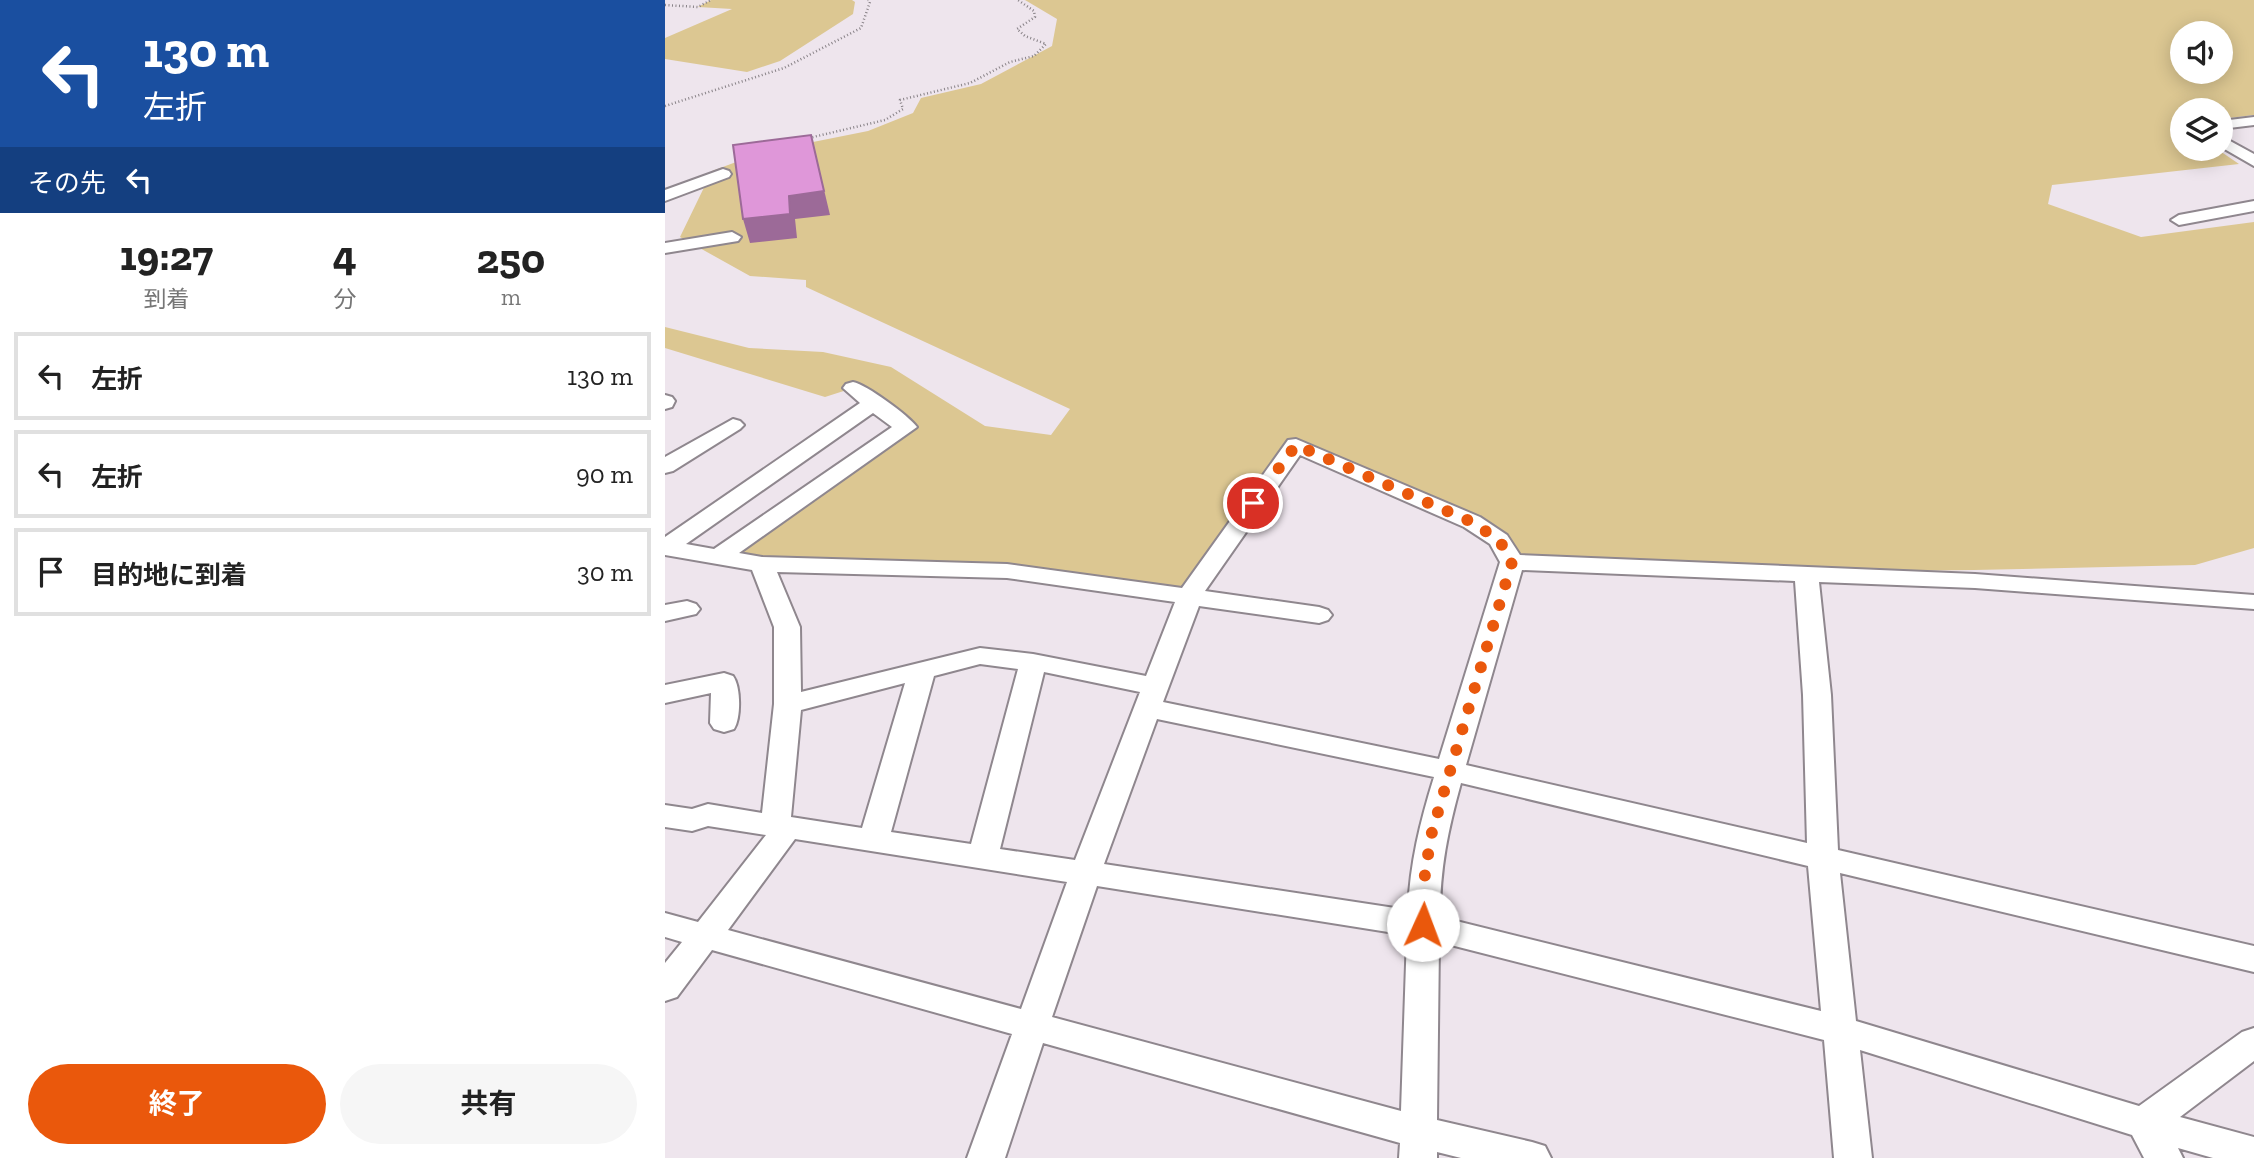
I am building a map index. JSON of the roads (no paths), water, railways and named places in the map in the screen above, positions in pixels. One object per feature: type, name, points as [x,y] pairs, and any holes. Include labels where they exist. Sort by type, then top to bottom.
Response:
[{"type":"street","points":[[2233,124],[2254,121]]},
{"type":"street","points":[[2233,148],[2254,161]]},
{"type":"street","points":[[665,196],[723,174]]},
{"type":"street","points":[[2179,220],[2254,206]]},
{"type":"street","points":[[665,248],[732,237]]},
{"type":"street","points":[[718,556],[906,427],[853,388]]},
{"type":"street","points":[[665,548],[874,403]]},
{"type":"street","points":[[665,466],[733,425]]},
{"type":"street","points":[[986,1158],[1086,872],[1190,595],[1296,445],[1472,522],[1499,540],[1512,562],[1432,832],[1425,872],[1418,1145]]},
{"type":"street","points":[[665,548],[762,564],[1007,571],[1319,615]]},
{"type":"street","points":[[1512,562],[1975,581],[2254,602]]},
{"type":"street","points":[[665,988],[705,936],[781,826],[787,704],[787,627],[762,564]]},
{"type":"street","points":[[1806,572],[1817,695],[1823,859],[1853,1158]]},
{"type":"street","points":[[787,704],[980,656],[1034,662],[1151,697],[1451,771],[2254,959]]},
{"type":"street","points":[[983,856],[1034,662]]},
{"type":"street","points":[[874,839],[922,670]]},
{"type":"street","points":[[665,694],[724,682],[724,723]]},
{"type":"street","points":[[665,816],[692,820],[708,815],[1423,925],[1840,1030],[2144,1123],[2254,1153]]},
{"type":"street","points":[[665,925],[1033,1026],[1418,1145],[1532,1158]]},
{"type":"street","points":[[2144,1123],[2254,1042]]},
{"type":"street","points":[[2144,1123],[2164,1158]]}]
